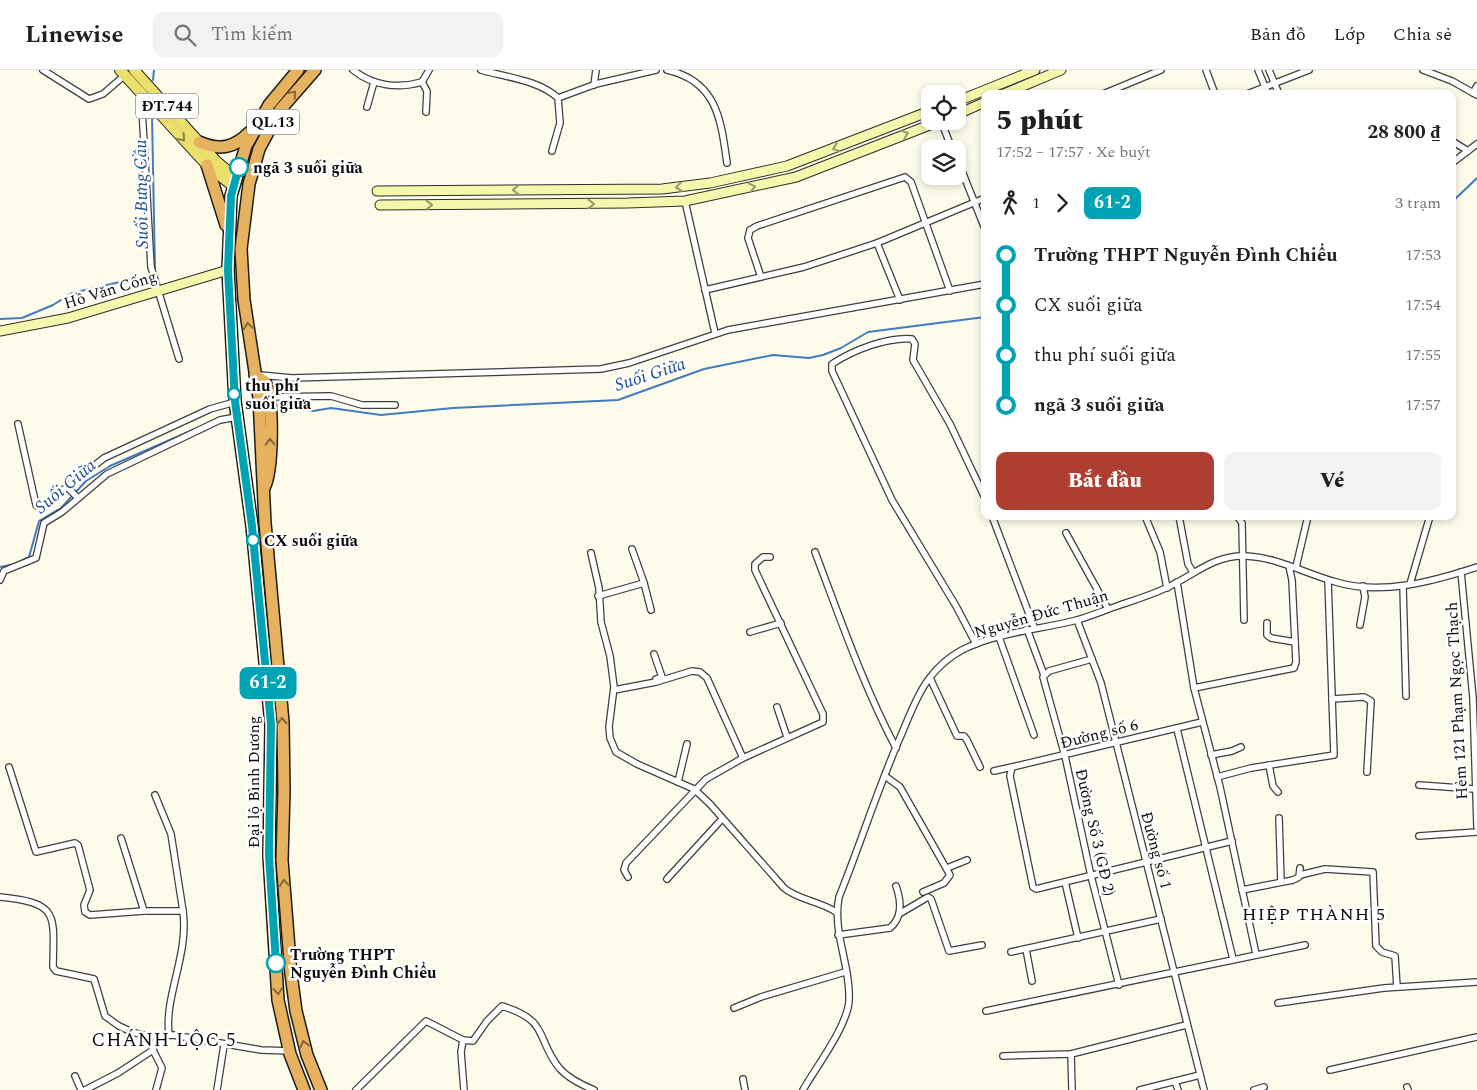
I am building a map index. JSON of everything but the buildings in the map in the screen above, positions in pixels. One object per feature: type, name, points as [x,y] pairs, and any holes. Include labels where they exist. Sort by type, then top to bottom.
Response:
[{"type":"highway","name":"Đại lộ Bình Dương","points":[[298,70],[280,91],[246,146],[234,182],[228,235],[228,270],[232,402],[245,473],[271,724],[269,856],[278,990],[290,1051],[304,1090]]},
{"type":"highway","name":"Đại lộ Bình Dương","points":[[315,70],[294,92],[271,124],[259,149],[248,189],[241,249],[258,398],[263,489],[283,722],[282,860],[291,974],[296,1010],[307,1055],[321,1090]]},
{"type":"highway","points":[[199,142],[213,148],[230,146],[249,134],[261,119]]},
{"type":"highway","points":[[207,165],[228,235]]},
{"type":"highway","points":[[234,182],[248,189]]},
{"type":"highway","points":[[228,270],[242,266]]},
{"type":"highway","points":[[255,375],[265,382],[269,397],[271,466],[269,478],[263,489]]},
{"type":"main road","name":"ĐT.744","points":[[126,72],[207,165]]},
{"type":"main road","name":"ĐT.744","points":[[126,72],[199,142],[234,182]]},
{"type":"main road","points":[[207,165],[234,182]]},
{"type":"street","points":[[43,70],[90,99],[103,94],[126,72]]},
{"type":"street","points":[[353,70],[374,82],[388,86],[422,82]]},
{"type":"street","points":[[422,82],[429,70]]},
{"type":"street","points":[[481,70],[537,86],[552,92],[558,98],[560,123],[552,151]]},
{"type":"street","points":[[594,85],[596,70]]},
{"type":"street","points":[[558,98],[594,85],[656,70]]},
{"type":"street","points":[[668,70],[686,76],[702,88],[712,101],[721,119],[727,163]]},
{"type":"street","points":[[984,90],[1035,70]]},
{"type":"street","points":[[1014,90],[1062,70]]},
{"type":"street","points":[[1113,90],[1161,70]]},
{"type":"street","points":[[1206,70],[1214,90]]},
{"type":"street","points":[[1258,70],[1266,90]]},
{"type":"street","points":[[1269,70],[1277,90]]},
{"type":"street","points":[[1257,90],[1309,70]]},
{"type":"street","points":[[1423,70],[1452,81],[1475,94],[1477,86]]},
{"type":"street","points":[[367,107],[374,82]]},
{"type":"street","points":[[422,82],[428,91],[426,112]]},
{"type":"street","points":[[966,97],[981,91]]},
{"type":"street","points":[[966,110],[981,104]]},
{"type":"street","points":[[142,108],[149,247],[157,291],[179,359]]},
{"type":"street","points":[[377,191],[662,189],[710,183],[786,166],[921,114]]},
{"type":"street","points":[[380,205],[684,201],[796,177],[921,129]]},
{"type":"street","points":[[1456,144],[1468,151]]},
{"type":"street","points":[[1456,161],[1477,144]]},
{"type":"street","points":[[761,278],[748,238],[750,230],[896,178],[905,177],[911,182],[924,224],[950,291]]},
{"type":"street","points":[[966,180],[981,218]]},
{"type":"street","points":[[705,290],[804,267],[877,242],[981,200]]},
{"type":"street","points":[[684,201],[715,333]]},
{"type":"street","points":[[877,242],[900,300]]},
{"type":"street","name":"Hồ Văn Cống","points":[[0,331],[68,318],[228,270]]},
{"type":"street","points":[[255,375],[292,378],[592,370],[629,363],[715,333],[981,285]]},
{"type":"street","points":[[976,644],[952,598],[892,500],[850,404],[832,371],[832,364],[867,347],[888,341],[912,339],[915,344],[913,360],[950,424],[981,490]]},
{"type":"street","points":[[269,397],[331,396],[362,405],[395,405]]},
{"type":"street","points":[[18,424],[38,508],[43,507],[69,489],[104,458],[210,409],[232,402]]},
{"type":"street","points":[[0,580],[4,571],[36,558],[44,523],[107,474],[220,420],[234,418]]},
{"type":"street","points":[[69,489],[78,497]]},
{"type":"street","points":[[993,520],[1044,675],[1048,671],[1092,659]]},
{"type":"street","points":[[1147,520],[1160,552],[1167,588]]},
{"type":"street","points":[[1180,520],[1188,564],[1193,572]]},
{"type":"street","points":[[1239,520],[1242,523],[1241,556],[1244,620]]},
{"type":"street","points":[[1194,688],[1294,668],[1293,567],[1307,520]]},
{"type":"street","points":[[1410,584],[1429,520]]},
{"type":"street","points":[[1066,534],[1108,609]]},
{"type":"street","points":[[632,549],[651,610]]},
{"type":"street","points":[[816,552],[854,657],[879,716],[896,748]]},
{"type":"street","points":[[591,553],[601,622],[610,656],[614,688],[609,727],[610,738],[616,752],[637,764],[694,789],[784,888],[790,893],[816,902],[836,912]]},
{"type":"street","name":"Nguyễn Đức Thuận","points":[[803,1090],[845,1014],[849,1001],[838,935],[836,912],[839,897],[896,748],[916,702],[930,678],[940,666],[960,651],[976,644],[1030,628],[1077,620],[1167,588],[1217,560],[1241,556],[1257,558],[1293,567],[1328,580],[1363,586],[1403,586],[1477,567]]},
{"type":"street","points":[[628,877],[624,870],[626,863],[706,778],[743,758],[823,722],[824,719],[756,570],[755,564],[763,557],[770,557]]},
{"type":"street","name":"Hẻm 121 Phạm Ngọc Thạch","points":[[1462,572],[1473,698],[1477,828]]},
{"type":"street","points":[[1217,777],[1269,765],[1334,755],[1328,580]]},
{"type":"street","points":[[1177,582],[1194,688],[1199,700],[1202,722],[1232,841],[1256,954]]},
{"type":"street","points":[[598,596],[644,583]]},
{"type":"street","points":[[1360,625],[1365,597],[1363,586]]},
{"type":"street","points":[[1403,586],[1406,696]]},
{"type":"street","name":"Đường số 1","points":[[1077,620],[1101,683],[1186,1025],[1204,1090]]},
{"type":"street","points":[[750,632],[781,623]]},
{"type":"street","points":[[1267,623],[1267,635],[1270,638],[1295,642]]},
{"type":"street","points":[[999,638],[1034,736]]},
{"type":"street","points":[[614,688],[662,677],[654,654]]},
{"type":"street","points":[[614,688],[656,682],[692,672],[700,672],[706,678],[743,758]]},
{"type":"street","name":"Đường Số 3 (GĐ 2)","points":[[1044,675],[1044,686],[1065,756],[1091,876],[1119,985]]},
{"type":"street","points":[[930,678],[957,736],[964,736],[980,768]]},
{"type":"street","points":[[1332,698],[1364,697],[1371,700],[1367,772]]},
{"type":"street","points":[[777,707],[787,738]]},
{"type":"street","name":"Đường số 6","points":[[994,771],[1065,756],[1202,722]]},
{"type":"street","points":[[1177,728],[1233,959]]},
{"type":"street","points":[[678,782],[687,744]]},
{"type":"street","points":[[1211,755],[1232,751],[1241,747]]},
{"type":"street","points":[[1269,765],[1273,786],[1278,792]]},
{"type":"street","points":[[9,767],[36,852],[75,843],[78,845],[90,890],[84,905],[85,912],[90,915],[144,911],[182,911]]},
{"type":"street","points":[[1012,767],[1010,776],[1033,887],[1036,889],[1232,841]]},
{"type":"street","points":[[885,776],[900,787],[950,875],[944,883],[923,892]]},
{"type":"street","points":[[1419,785],[1475,789]]},
{"type":"street","points":[[155,795],[171,834],[182,911],[182,946],[169,1011],[169,1035]]},
{"type":"street","points":[[667,878],[722,818]]},
{"type":"street","points":[[1279,818],[1281,882]]},
{"type":"street","points":[[1419,836],[1477,832]]},
{"type":"street","points":[[121,838],[144,911]]},
{"type":"street","points":[[947,868],[967,860]]},
{"type":"street","points":[[1242,890],[1293,880],[1300,872],[1325,870],[1373,872],[1376,946],[1382,952],[1395,956],[1397,987]]},
{"type":"street","points":[[1065,882],[1078,938]]},
{"type":"street","points":[[838,935],[890,928],[896,923],[900,909],[896,886]]},
{"type":"street","points":[[0,897],[41,904],[52,917],[54,967],[56,971],[94,979],[105,1016],[132,1032],[158,1036],[169,1035],[224,1045],[290,1051]]},
{"type":"street","points":[[899,914],[928,897],[931,899],[949,951],[982,945]]},
{"type":"street","points":[[1012,952],[1161,919]]},
{"type":"street","points":[[986,1011],[1305,945]]},
{"type":"street","points":[[1026,949],[1032,981]]},
{"type":"street","points":[[734,1008],[762,997],[845,972]]},
{"type":"street","points":[[1278,1003],[1330,994],[1397,987],[1477,982]]},
{"type":"street","points":[[356,1090],[426,1021],[463,1040],[473,1041],[487,1021],[502,1006],[518,1011],[538,1025],[560,1070],[579,1084],[594,1090]]},
{"type":"street","points":[[1003,1056],[1071,1054],[1186,1025]]},
{"type":"street","points":[[85,1090],[118,1073],[153,1050],[158,1036]]},
{"type":"street","points":[[1330,1070],[1477,1037]]},
{"type":"street","points":[[463,1040],[461,1052],[464,1090]]},
{"type":"street","points":[[217,1090],[224,1045]]},
{"type":"street","points":[[153,1050],[162,1068],[156,1090]]},
{"type":"street","points":[[1071,1054],[1072,1090]]},
{"type":"street","points":[[1140,1090],[1200,1075]]},
{"type":"street","points":[[75,1076],[81,1090]]},
{"type":"street","points":[[743,1079],[745,1090]]},
{"type":"street","points":[[1175,1081],[1178,1090]]},
{"type":"street","points":[[1254,1090],[1264,1087]]},
{"type":"waterway","name":"Suối Bưng Cầu","points":[[153,80],[154,70]]},
{"type":"waterway","name":"Suối Bưng Cầu","points":[[152,115],[155,270]]},
{"type":"waterway","name":"Suối Giữa","points":[[1456,198],[1477,178]]},
{"type":"waterway","name":"Suối Bưng Cầu","points":[[0,319],[22,318],[53,305],[72,293],[133,279]]},
{"type":"waterway","name":"Suối Giữa","points":[[286,406],[313,411],[331,408],[381,415],[453,408],[618,400],[704,369],[773,355],[809,358],[841,348],[868,332],[981,318]]},
{"type":"waterway","name":"Suối Giữa","points":[[23,560],[29,557],[39,521],[61,508],[86,481],[110,466],[195,429]]},
{"type":"waterway","name":"Suối Giữa","points":[[0,567],[19,563]]},
{"type":"bus line","name":"61-2","points":[[239,167],[231,196],[228,270],[235,401],[252,526],[271,724],[269,856],[276,963]]},
{"type":"place","name":"ngã 3 suối giữa","points":[[239,167]]},
{"type":"place","name":"thu phí suối giữa","points":[[234,394]]},
{"type":"place","name":"CX suối giữa","points":[[253,540]]},
{"type":"place","name":"Trường THPT Nguyễn Đình Chiểu","points":[[276,963]]},
{"type":"district","name":"HIỆP THÀNH 5","points":[[1314,914]]},
{"type":"district","name":"CHÁNH LỘC 5","points":[[164,1039]]}]
